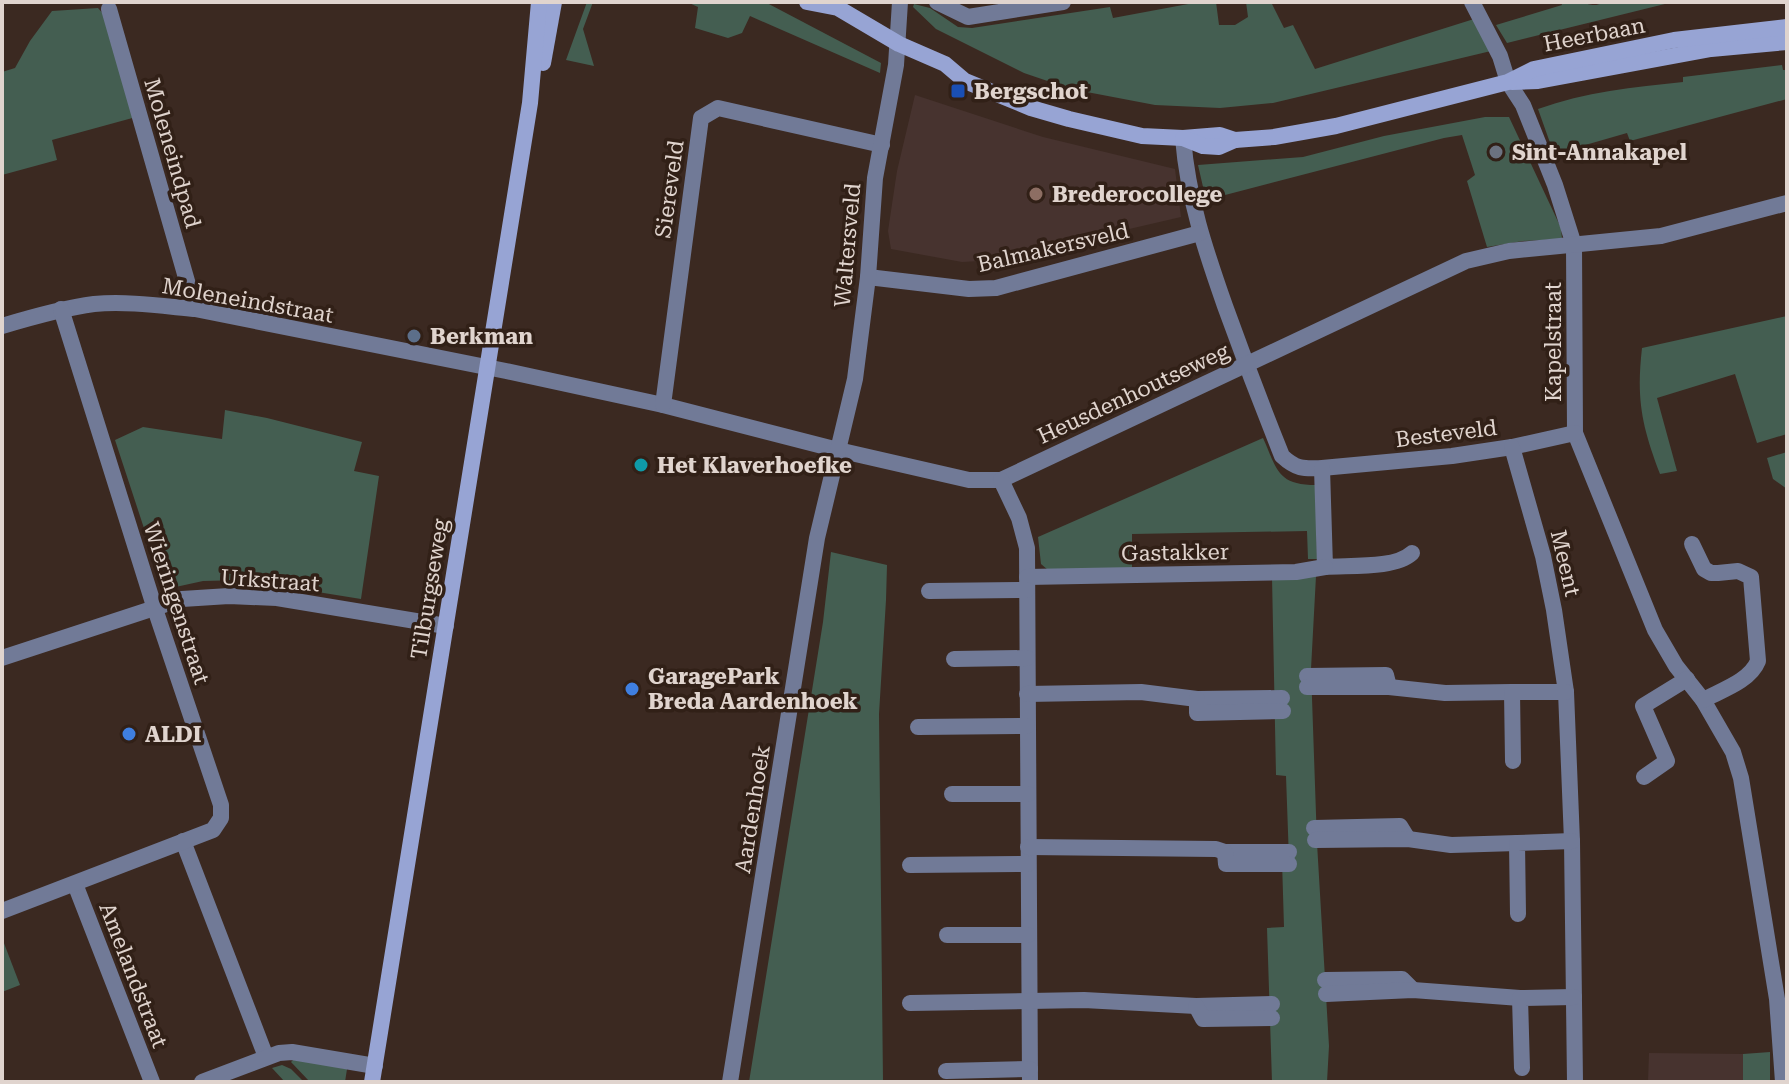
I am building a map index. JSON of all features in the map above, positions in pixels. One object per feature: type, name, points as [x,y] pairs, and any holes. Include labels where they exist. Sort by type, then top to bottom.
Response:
[{"type":"street","name":"Tilburgseweg","points":[[373,1074],[530,103],[539,2]]},
{"type":"street","name":"Tilburgseweg","points":[[530,103],[543,61],[554,2]]},
{"type":"street","name":"Heerbaan","points":[[807,2],[836,5],[899,44],[945,64],[959,78],[1031,108],[1142,136],[1183,138],[1220,135],[1235,140],[1336,126],[1508,82],[1534,69],[1674,40],[1787,27]]},
{"type":"street","points":[[899,44],[900,2]]},
{"type":"street","points":[[937,2],[963,16],[974,17],[1063,2]]},
{"type":"street","name":"Kapelstraat","points":[[1472,2],[1500,56],[1508,82],[1523,105],[1555,185],[1574,245],[1575,433],[1655,630],[1676,666],[1703,700],[1733,752],[1741,778],[1777,999],[1783,1082]]},
{"type":"street","name":"Moleneindpad","points":[[109,9],[195,309]]},
{"type":"street","name":"Heerbaan","points":[[1508,82],[1538,81],[1711,49],[1787,42]]},
{"type":"street","name":"Waltersveld","points":[[838,450],[855,379],[868,277],[875,178],[899,44]]},
{"type":"street","name":"Siereveld","points":[[663,405],[701,118],[718,108],[882,145]]},
{"type":"street","name":"Besteveld","points":[[1183,138],[1190,192],[1200,233],[1282,456],[1292,466],[1306,469],[1452,456],[1575,433]]},
{"type":"street","name":"Heusdenhoutseweg","points":[[487,367],[663,405],[969,480],[1001,480],[1466,261],[1509,251],[1661,236],[1787,203]]},
{"type":"street","name":"Balmakersveld","points":[[868,277],[969,289],[996,288],[1200,233]]},
{"type":"street","name":"Moleneindstraat","points":[[2,326],[61,309],[97,304],[155,305],[195,309],[487,367]]},
{"type":"street","name":"Wieringenstraat","points":[[2,911],[213,830],[221,818],[221,805],[154,606],[61,309]]},
{"type":"street","name":"Meent","points":[[1512,447],[1545,566],[1566,692],[1572,841],[1575,1082]]},
{"type":"street","name":"Aardenhoek","points":[[730,1082],[817,538],[838,450]]},
{"type":"street","points":[[1322,468],[1325,567],[1405,560],[1412,553]]},
{"type":"street","points":[[946,1071],[1030,1075],[1027,548],[1019,518],[1001,480]]},
{"type":"street","points":[[1692,544],[1704,569],[1711,573],[1738,571],[1751,577],[1758,661],[1747,676],[1703,700]]},
{"type":"street","name":"Gastakker","points":[[929,591],[1284,572],[1325,567]]},
{"type":"street","name":"Urkstraat","points":[[2,658],[182,599],[229,596],[277,598],[446,626]]},
{"type":"street","points":[[954,659],[1027,658]]},
{"type":"street","points":[[1644,777],[1667,761],[1643,706],[1687,679]]},
{"type":"street","points":[[1307,682],[1445,693],[1566,692]]},
{"type":"street","points":[[1027,694],[1141,692],[1282,704]]},
{"type":"street","points":[[1512,692],[1513,761]]},
{"type":"street","points":[[918,727],[1027,726]]},
{"type":"street","points":[[952,794],[1028,794]]},
{"type":"street","points":[[1314,834],[1408,839],[1451,845],[1572,841]]},
{"type":"street","points":[[183,841],[266,1057]]},
{"type":"street","points":[[1517,843],[1518,914]]},
{"type":"street","points":[[910,865],[1028,855],[1084,846],[1216,849],[1289,858]]},
{"type":"street","name":"Amelandstraat","points":[[75,884],[152,1082]]},
{"type":"street","points":[[947,935],[1028,935]]},
{"type":"street","points":[[1325,987],[1520,998],[1574,997]]},
{"type":"street","points":[[1520,998],[1522,1068]]},
{"type":"street","points":[[910,1003],[1084,1000],[1272,1011]]},
{"type":"street","points":[[202,1082],[266,1057],[292,1052],[373,1074]]},
{"type":"shaded area","name":"Brederocollege","points":[[915,95],[1043,137],[1175,169],[1181,217],[995,260],[962,262],[891,249],[888,231],[897,171]]},
{"type":"shaded area","points":[[1649,1053],[1743,1054],[1743,1082],[1648,1082]]},
{"type":"green space","points":[[587,2],[593,2],[583,29],[594,66],[566,60]]},
{"type":"green space","points":[[687,2],[765,2],[881,63],[880,73],[750,16],[742,33],[728,38],[695,28],[698,7]]},
{"type":"green space","points":[[1199,2],[1216,2],[1219,25],[1235,25],[1248,17],[1246,2],[1271,2],[1284,28],[1293,25],[1315,69],[1474,19],[1491,51],[1273,103],[1220,108],[1155,105],[1071,89],[1024,73],[936,29],[913,7],[914,4],[930,8],[958,27],[972,28],[1110,7],[1113,18]]},
{"type":"green space","points":[[1561,2],[1598,5],[1606,2],[1673,2],[1507,43],[1496,25],[1562,5]]},
{"type":"green space","points":[[98,8],[106,17],[136,117],[52,140],[57,160],[2,175],[2,72],[15,68],[52,11]]},
{"type":"green space","points":[[1782,65],[1783,70],[1787,70],[1787,99],[1630,141],[1627,133],[1554,154],[1538,109],[1592,94],[1683,82],[1683,77]]},
{"type":"green space","points":[[1485,117],[1509,117],[1561,228],[1562,239],[1487,247],[1467,181],[1475,175],[1462,135],[1206,200],[1198,165],[1303,157],[1384,136]]},
{"type":"green space","points":[[1787,316],[1787,434],[1757,443],[1735,374],[1657,398],[1677,471],[1660,474],[1642,412],[1642,348]]},
{"type":"green space","points":[[225,410],[362,442],[354,471],[379,476],[361,599],[243,580],[203,581],[171,588],[162,583],[115,440],[143,427],[222,439]]},
{"type":"green space","points":[[1263,438],[1280,473],[1293,482],[1316,485],[1317,559],[1308,559],[1307,531],[1132,534],[1132,568],[1048,570],[1041,564],[1038,537]]},
{"type":"green space","points":[[1787,452],[1787,489],[1773,479],[1767,458]]},
{"type":"green space","points":[[831,552],[887,565],[879,714],[883,1082],[749,1082],[823,622]]},
{"type":"green space","points":[[1316,576],[1311,669],[1329,1046],[1327,1082],[1272,1082],[1267,928],[1284,927],[1282,861],[1289,860],[1286,776],[1276,775],[1272,577]]},
{"type":"green space","points":[[2,938],[20,985],[2,992]]},
{"type":"green space","points":[[1770,1052],[1770,1082],[1741,1082],[1743,1054]]},
{"type":"green space","points":[[294,1059],[347,1069],[345,1082],[310,1082],[291,1062]]},
{"type":"green space","points":[[282,1065],[304,1082],[285,1082],[272,1068]]},
{"type":"place","name":"Bergschot","points":[[958,91]]},
{"type":"place","name":"Sint-Annakapel","points":[[1496,152]]},
{"type":"place","name":"Brederocollege","points":[[1036,194]]},
{"type":"place","name":"Berkman","points":[[414,336]]},
{"type":"place","name":"Het Klaverhoefke","points":[[641,465]]},
{"type":"place","name":"GaragePark Breda Aardenhoek","points":[[632,689]]},
{"type":"place","name":"ALDI","points":[[129,734]]}]
